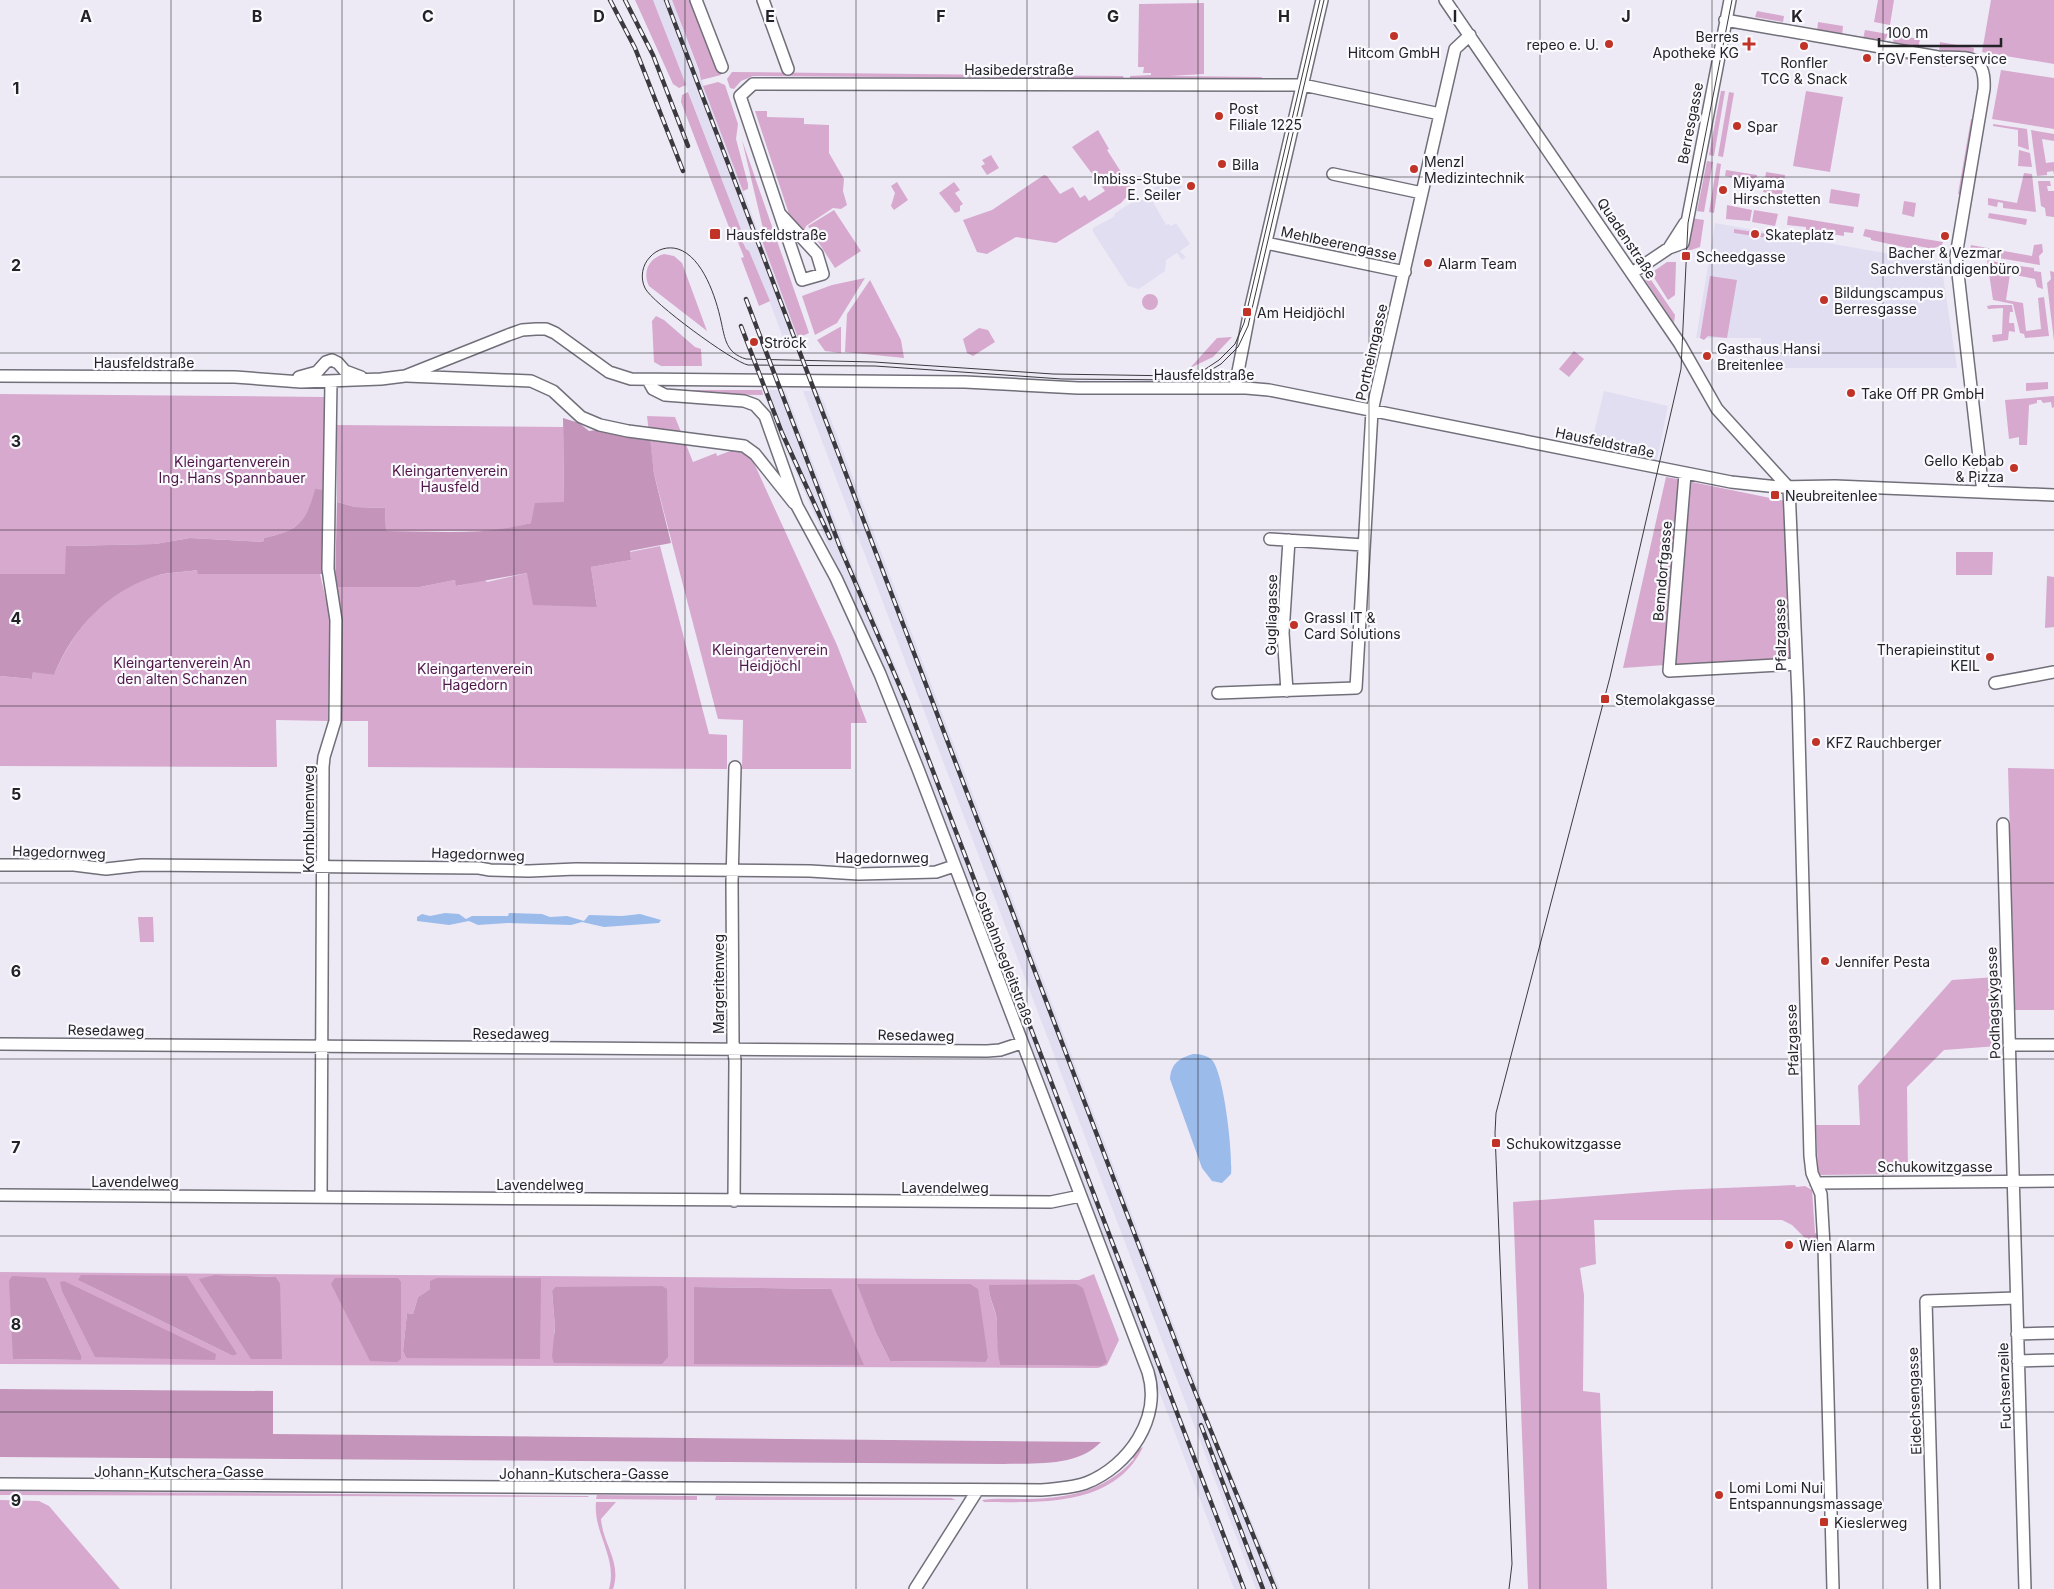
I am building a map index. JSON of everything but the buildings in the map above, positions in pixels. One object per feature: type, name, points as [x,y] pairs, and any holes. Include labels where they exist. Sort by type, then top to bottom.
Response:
[{"type":"street","points":[[696,0],[722,67]]},
{"type":"street","points":[[763,0],[788,69]]},
{"type":"street","points":[[1235,387],[1322,0]]},
{"type":"street","name":"Quadenstraße","points":[[1445,0],[1695,368],[1716,409],[1789,488]]},
{"type":"street","name":"Berresgasse","points":[[1632,273],[1668,248],[1683,244],[1730,0]]},
{"type":"street","points":[[1725,20],[1938,57],[1969,59],[1979,62],[1983,67],[1984,89],[1956,256],[1983,492]]},
{"type":"street","name":"Portheimgasse","points":[[1287,691],[1356,688],[1372,411],[1454,49],[1470,35]]},
{"type":"street","name":"Hasibederstraße","points":[[781,215],[740,96],[753,84],[761,82],[1303,85],[1440,114]]},
{"type":"street","points":[[1333,174],[1422,193]]},
{"type":"street","points":[[781,215],[817,254],[823,274],[802,280],[781,215]]},
{"type":"street","name":"Mehlbeerengasse","points":[[1266,243],[1405,272]]},
{"type":"street","name":"Hausfeldstraße","points":[[0,376],[235,377],[309,382],[328,378],[368,379],[405,376],[508,335],[522,330],[536,329],[546,330],[564,339],[609,372],[624,378],[648,380],[965,382],[1078,388],[1235,387],[1269,390],[1731,482],[1789,488],[1835,486],[2054,495]]},
{"type":"street","name":"Hausfeldstraße","points":[[328,378],[323,364],[329,360],[335,361],[342,368],[368,379]]},
{"type":"street","points":[[328,378],[341,375],[342,368]]},
{"type":"street","name":"Ostbahnbegleitstraße","points":[[405,376],[531,381],[553,391],[581,417],[600,425],[628,431],[744,446],[755,454],[797,506]]},
{"type":"street","name":"Kornblumenweg","points":[[321,1198],[323,767],[335,721],[336,620],[328,569],[328,378]]},
{"type":"street","name":"Ostbahnbegleitstraße","points":[[648,380],[654,389],[669,396],[744,401],[760,409],[775,439],[797,506],[836,578],[863,636],[918,769],[1151,1383],[1152,1398],[1144,1429]]},
{"type":"street","name":"Benndorfgasse","points":[[1685,474],[1669,671],[1796,664]]},
{"type":"street","name":"Pfalzgasse","points":[[1789,488],[1804,859],[1810,1156],[1812,1173],[1821,1194],[1824,1246],[1833,1589]]},
{"type":"street","points":[[1270,539],[1364,545]]},
{"type":"street","name":"Gugliagasse","points":[[1287,691],[1283,634],[1289,540]]},
{"type":"street","points":[[1995,683],[2054,672]]},
{"type":"street","points":[[1218,693],[1287,691]]},
{"type":"street","name":"Margeritenweg","points":[[734,1201],[732,882],[734,870],[735,768]]},
{"type":"street","name":"Podhagskygasse","points":[[2002,824],[2012,1182]]},
{"type":"street","name":"Hagedornweg","points":[[0,865],[74,865],[106,869],[133,865],[479,868],[529,871],[576,869],[734,870],[861,874],[936,872],[954,866]]},
{"type":"street","name":"Resedaweg","points":[[0,1044],[1000,1050],[1021,1043]]},
{"type":"street","points":[[2009,1045],[2054,1045]]},
{"type":"street","name":"Schukowitzgasse","points":[[1816,1183],[2054,1181]]},
{"type":"street","name":"Fuchsenzeile","points":[[2012,1182],[2025,1589]]},
{"type":"street","name":"Lavendelweg","points":[[0,1195],[1052,1202],[1080,1196]]},
{"type":"street","name":"Eidechsengasse","points":[[1934,1589],[1926,1301],[2016,1298]]},
{"type":"street","points":[[2017,1334],[2054,1333]]},
{"type":"street","points":[[2018,1361],[2054,1360]]},
{"type":"street","name":"Johann-Kutschera-Gasse","points":[[0,1484],[977,1491],[1064,1489],[1086,1482],[1108,1471],[1130,1451],[1144,1429]]},
{"type":"street","points":[[915,1589],[977,1491]]},
{"type":"shaded area","points":[[653,0],[672,0],[798,338],[783,338],[766,292],[740,235],[742,232]]},
{"type":"shaded area","points":[[1175,176],[1182,187],[1160,201],[1154,188]]},
{"type":"shaded area","points":[[1138,198],[1140,200],[1152,200],[1166,225],[1169,224],[1171,226],[1176,223],[1190,244],[1180,251],[1186,257],[1182,260],[1177,253],[1166,260],[1165,271],[1139,289],[1128,286],[1093,232],[1093,228],[1115,216],[1114,214]]},
{"type":"shaded area","name":"Bildungscampus Berresgasse","points":[[1715,223],[1941,263],[1957,368],[1761,368],[1761,338],[1696,338]]},
{"type":"shaded area","points":[[762,390],[785,390],[849,557],[901,679],[1247,1589],[1234,1589],[908,728],[783,443]]},
{"type":"shaded area","points":[[803,391],[818,391],[825,404],[1214,1431],[1280,1589],[1256,1589]]},
{"type":"shaded area","points":[[1604,391],[1668,406],[1656,465],[1589,453]]},
{"type":"shaded area","points":[[563,418],[579,423],[589,431],[596,430],[650,437],[654,474],[671,543],[630,551],[631,560],[591,567],[597,607],[533,605],[527,573],[456,586],[455,580],[420,587],[335,587],[337,502],[355,507],[385,508],[386,531],[441,532],[495,530],[531,523],[535,503],[564,502]]},
{"type":"shaded area","points":[[315,489],[324,490],[326,574],[198,574],[197,570],[159,575],[141,581],[124,590],[95,613],[82,626],[71,642],[54,675],[33,672],[32,679],[0,676],[0,574],[65,574],[66,546],[155,544],[190,538],[263,542],[264,538],[285,532],[299,524],[308,510]]},
{"type":"shaded area","points":[[81,1275],[187,1276],[237,1354],[233,1356],[78,1280]]},
{"type":"shaded area","points":[[215,1275],[276,1277],[280,1283],[282,1359],[251,1359],[199,1279]]},
{"type":"shaded area","points":[[12,1276],[46,1278],[82,1357],[81,1360],[13,1359],[9,1281]]},
{"type":"shaded area","points":[[335,1278],[398,1278],[401,1282],[401,1359],[397,1362],[370,1361],[331,1284]]},
{"type":"shaded area","points":[[437,1278],[541,1278],[540,1359],[406,1358],[403,1351],[407,1313],[413,1314],[418,1297],[430,1289],[430,1281]]},
{"type":"shaded area","points":[[64,1281],[216,1354],[215,1360],[95,1357],[62,1291],[60,1282]]},
{"type":"shaded area","points":[[857,1284],[970,1284],[978,1289],[988,1358],[986,1362],[890,1361],[876,1333]]},
{"type":"shaded area","points":[[1076,1284],[1083,1288],[1107,1362],[1102,1366],[1000,1365],[997,1321],[989,1285]]},
{"type":"shaded area","points":[[662,1286],[667,1289],[668,1357],[662,1364],[554,1363],[552,1357],[555,1327],[552,1291],[555,1287]]},
{"type":"shaded area","points":[[694,1287],[831,1289],[864,1365],[694,1364]]},
{"type":"shaded area","points":[[0,1389],[273,1391],[273,1434],[1101,1442],[1080,1456],[1068,1460],[1029,1464],[0,1457]]},
{"type":"green space","points":[[635,0],[653,0],[686,85],[679,88],[673,84]]},
{"type":"green space","points":[[672,0],[692,0],[721,75],[701,80],[699,70]]},
{"type":"green space","points":[[1878,0],[1894,0],[1890,25],[1874,22]]},
{"type":"green space","points":[[1991,0],[2054,0],[2054,64],[1982,52]]},
{"type":"green space","points":[[1204,3],[1204,74],[1170,76],[1262,77],[1262,80],[1130,79],[1130,76],[1151,75],[1151,73],[1143,73],[1144,67],[1138,67],[1139,4]]},
{"type":"green space","points":[[1757,11],[1784,16],[1783,22],[1755,17]]},
{"type":"green space","points":[[1818,22],[1843,26],[1842,36],[1817,32]]},
{"type":"green space","points":[[1865,30],[1888,34],[1884,42],[1863,39]]},
{"type":"green space","points":[[1894,35],[1920,39],[1918,49],[1893,44]]},
{"type":"green space","points":[[1940,42],[1974,48],[1973,55],[1939,52]]},
{"type":"green space","points":[[1891,53],[1946,62],[1946,67],[1891,57]]},
{"type":"green space","points":[[2001,70],[2054,78],[2054,129],[1992,119]]},
{"type":"green space","points":[[732,72],[1007,75],[1007,78],[753,76],[741,81],[734,89],[730,88],[727,79]]},
{"type":"green space","points":[[1012,75],[1123,76],[1124,79],[1012,78]]},
{"type":"green space","points":[[718,82],[725,85],[738,124],[736,139],[748,184],[748,189],[743,191],[703,86]]},
{"type":"green space","points":[[1721,91],[1725,91],[1714,156],[1709,155]]},
{"type":"green space","points":[[1806,91],[1843,97],[1830,172],[1793,166]]},
{"type":"green space","points":[[688,92],[742,232],[740,236],[746,249],[749,251],[770,301],[759,306],[741,258],[744,257],[735,235],[732,235],[681,102],[682,95]]},
{"type":"green space","points":[[1729,92],[1734,93],[1723,157],[1718,156]]},
{"type":"green space","points":[[755,111],[767,111],[767,117],[804,118],[804,124],[829,125],[829,153],[844,179],[843,191],[847,205],[841,209],[833,208],[806,226],[804,231],[789,214]]},
{"type":"green space","points":[[1971,119],[1974,119],[1963,195],[1958,194]]},
{"type":"green space","points":[[1993,124],[2027,129],[2029,150],[2018,146],[2018,130],[1993,126]]},
{"type":"green space","points":[[1098,130],[1109,149],[1107,150],[1130,186],[1131,192],[1121,203],[1056,243],[1016,237],[987,254],[977,252],[963,220],[992,210],[1044,175],[1047,176],[1060,194],[1073,187],[1080,198],[1085,195],[1089,201],[1105,191],[1072,147]]},
{"type":"green space","points":[[2031,130],[2054,134],[2054,141],[2042,139],[2046,163],[2054,162],[2054,174],[2053,171],[2047,172],[2047,175],[2037,176]]},
{"type":"green space","points":[[742,140],[809,333],[798,338],[761,238],[765,237]]},
{"type":"green space","points":[[2019,150],[2030,153],[2032,167],[2018,166]]},
{"type":"green space","points":[[991,155],[999,168],[987,175],[981,166],[985,164],[982,160]]},
{"type":"green space","points":[[1707,161],[1713,162],[1704,212],[1697,211]]},
{"type":"green space","points":[[1717,163],[1721,164],[1714,213],[1709,212]]},
{"type":"green space","points":[[1726,170],[1757,175],[1757,181],[1725,176]]},
{"type":"green space","points":[[1766,172],[1785,175],[1782,195],[1763,192]]},
{"type":"green space","points":[[2024,173],[2032,174],[2036,212],[2003,208],[2003,203],[1998,202],[1997,207],[1988,205],[1988,198],[2017,203]]},
{"type":"green space","points":[[2038,181],[2050,181],[2051,186],[2047,186],[2048,191],[2054,191],[2054,217],[2046,216],[2045,208],[2041,206]]},
{"type":"green space","points":[[897,182],[908,200],[894,210],[891,206],[895,193],[891,186]]},
{"type":"green space","points":[[954,182],[960,190],[955,193],[963,204],[960,206],[960,211],[955,213],[939,193]]},
{"type":"green space","points":[[1831,189],[1860,194],[1858,207],[1829,203]]},
{"type":"green space","points":[[1904,201],[1916,203],[1914,217],[1902,214]]},
{"type":"green space","points":[[1727,205],[1752,210],[1750,221],[1726,219]]},
{"type":"green space","points":[[834,210],[861,251],[835,268],[808,226]]},
{"type":"green space","points":[[1754,210],[1778,214],[1775,226],[1752,222]]},
{"type":"green space","points":[[1989,213],[2027,219],[2026,225],[1988,218]]},
{"type":"green space","points":[[1788,216],[1854,227],[1853,233],[1844,232],[1844,236],[1806,230],[1806,227],[1787,225]]},
{"type":"green space","points":[[1691,218],[1704,220],[1700,247],[1688,251]]},
{"type":"green space","name":"Skateplatz","points":[[1734,229],[1774,235],[1774,239],[1734,233]]},
{"type":"green space","points":[[1865,229],[1943,242],[1942,245],[1932,249],[1918,246],[1917,250],[1871,240],[1871,238],[1863,236]]},
{"type":"green space","points":[[2042,244],[2043,252],[2039,256],[2040,265],[1969,253],[1971,245],[2032,256],[2034,245]]},
{"type":"green space","points":[[664,254],[674,256],[682,263],[707,331],[649,286],[646,276],[648,266],[654,259]]},
{"type":"green space","points":[[1987,260],[2006,264],[2005,267],[2019,270],[2020,266],[2034,268],[2034,271],[2041,272],[2043,289],[2037,287],[2035,279],[2010,274],[2006,300],[2023,303],[2026,331],[2041,329],[2038,298],[2044,297],[2049,336],[2025,338],[2024,334],[2020,333],[2013,304],[1993,300]]},
{"type":"green space","points":[[1667,262],[1676,262],[1675,295],[1668,300],[1651,273]]},
{"type":"green space","points":[[2050,271],[2054,272],[2054,341],[2047,283],[2051,279]]},
{"type":"green space","points":[[1710,276],[1737,280],[1727,338],[1708,336],[1704,340],[1700,338]]},
{"type":"green space","points":[[1649,277],[1675,315],[1674,323],[1645,280]]},
{"type":"green space","points":[[865,278],[837,323],[815,335],[802,296],[832,285]]},
{"type":"green space","points":[[870,280],[901,340],[904,358],[845,352],[847,314]]},
{"type":"green space","points":[[1147,294],[1153,294],[1158,299],[1156,308],[1147,310],[1142,305],[1142,299]]},
{"type":"green space","points":[[2012,305],[2013,312],[2010,312],[2009,323],[2014,323],[2015,332],[2009,331],[2008,340],[1993,342],[1992,335],[2002,334],[2003,308],[1988,309],[1987,306]]},
{"type":"green space","points":[[656,316],[664,320],[695,347],[701,349],[702,366],[661,366],[654,362],[652,321]]},
{"type":"green space","points":[[840,327],[841,353],[825,351],[817,340]]},
{"type":"green space","points":[[979,328],[988,330],[995,342],[973,356],[967,353],[963,339]]},
{"type":"green space","points":[[1232,337],[1213,357],[1190,368],[1217,338]]},
{"type":"green space","points":[[1574,351],[1584,359],[1569,377],[1559,369]]},
{"type":"green space","points":[[2048,382],[2048,389],[2026,391],[2026,383]]},
{"type":"green space","points":[[669,390],[762,390],[763,395],[668,394]]},
{"type":"green space","name":"Kleingartenverein Ing. Hans Spannbauer","points":[[0,394],[324,397],[324,490],[315,490],[308,511],[299,524],[285,532],[264,538],[263,542],[190,538],[155,544],[66,546],[66,574],[0,574]]},
{"type":"green space","points":[[2054,396],[2054,407],[2052,408],[2051,402],[2043,403],[2041,400],[2037,400],[2037,403],[2029,405],[2027,445],[2019,445],[2019,437],[2009,439],[2005,400]]},
{"type":"green space","name":"Kleingartenverein Heidjöchl","points":[[647,416],[675,417],[693,462],[716,453],[717,456],[738,448],[753,461],[837,645],[867,723],[851,723],[851,769],[742,769],[743,720],[718,719],[654,474]]},
{"type":"green space","name":"Kleingartenverein Hausfeld","points":[[337,425],[563,427],[564,502],[531,523],[502,531],[386,531],[385,508],[355,507],[337,502]]},
{"type":"green space","points":[[1666,477],[1682,480],[1665,665],[1623,668]]},
{"type":"green space","points":[[1687,481],[1785,501],[1790,659],[1674,666]]},
{"type":"green space","name":"Kleingartenverein Hagedorn","points":[[660,546],[709,734],[727,735],[727,769],[368,767],[368,721],[339,721],[335,587],[420,587],[455,580],[457,586],[485,580],[487,582],[527,573],[597,607],[591,567],[631,560],[630,552]]},
{"type":"green space","points":[[1956,552],[1993,552],[1992,575],[1956,575]]},
{"type":"green space","name":"Kleingartenverein An den alten Schanzen","points":[[198,570],[198,574],[320,574],[331,621],[328,721],[276,720],[277,767],[0,766],[0,676],[32,679],[33,671],[54,675],[72,641],[83,626],[109,600],[141,581],[164,574]]},
{"type":"green space","points":[[2047,576],[2054,577],[2054,627],[2045,628]]},
{"type":"green space","points":[[2008,768],[2054,769],[2054,1010],[2015,1010]]},
{"type":"green space","points":[[138,917],[153,917],[154,942],[140,942]]},
{"type":"green space","points":[[1996,977],[1998,1046],[1944,1050],[1907,1087],[1908,1174],[1820,1175],[1818,1173],[1816,1125],[1860,1125],[1858,1086],[1952,980]]},
{"type":"green space","points":[[1795,1185],[1796,1187],[1805,1186],[1812,1190],[1815,1233],[1820,1234],[1821,1246],[1813,1246],[1792,1225],[1782,1220],[1594,1220],[1596,1264],[1580,1268],[1584,1295],[1583,1391],[1600,1393],[1607,1589],[1528,1589],[1513,1202],[1675,1190]]},
{"type":"green space","points":[[0,1272],[1079,1280],[1094,1274],[1119,1340],[1107,1365],[1098,1368],[0,1364]],"holes":[[[215,1275],[276,1277],[280,1283]],[[46,1278],[82,1357],[81,1360],[14,1359]],[[78,1280],[236,1354],[233,1356]],[[858,1285],[988,1358],[986,1362],[890,1361],[876,1333]],[[989,1285],[1106,1362],[1102,1366],[1000,1365],[997,1321]],[[555,1287],[661,1364],[554,1334],[552,1291]],[[694,1287],[831,1289],[694,1364]],[[430,1289],[406,1358],[403,1351],[407,1313],[413,1314],[418,1297]]]},
{"type":"green space","points":[[1143,1447],[1130,1467],[1114,1481],[1094,1491],[1051,1501],[984,1502],[982,1500],[1053,1498],[1082,1492],[1110,1480],[1134,1459],[1132,1456],[1137,1450]]},
{"type":"green space","points":[[0,1491],[588,1496],[589,1497],[0,1495]]},
{"type":"green space","points":[[597,1495],[697,1496],[697,1500],[596,1499]]},
{"type":"green space","points":[[716,1496],[951,1498],[956,1500],[715,1500]]},
{"type":"green space","points":[[0,1500],[39,1501],[49,1506],[120,1589],[0,1589]]},
{"type":"green space","points":[[596,1502],[616,1502],[601,1519],[602,1528],[614,1562],[615,1579],[613,1589],[609,1589],[610,1567],[598,1524]]},
{"type":"water","points":[[445,913],[459,914],[466,919],[472,916],[508,916],[509,913],[542,914],[550,917],[567,916],[584,921],[589,915],[622,916],[640,914],[661,920],[659,923],[604,927],[582,922],[571,925],[508,923],[478,925],[469,921],[449,925],[417,921],[417,917],[422,914],[430,916]]},
{"type":"water","points":[[1193,1054],[1205,1056],[1212,1060],[1224,1097],[1229,1133],[1231,1174],[1222,1183],[1212,1181],[1202,1168],[1170,1079],[1174,1065],[1184,1057]]},
{"type":"tram line","points":[[1320,0],[1244,323],[1235,344],[1219,360],[1204,370],[1179,376],[1053,374],[874,362],[746,359],[730,349],[712,290],[695,260],[687,253],[670,248],[659,250],[653,254],[647,260],[643,272],[645,288],[662,306],[693,331],[726,354],[748,365],[875,366],[1062,379],[1182,380],[1204,374],[1221,364],[1238,347],[1248,326],[1324,0]]},
{"type":"tram line","points":[[1509,1589],[1512,1564],[1495,1133],[1496,1113],[1610,677],[1681,369],[1688,223],[1732,0]]},
{"type":"railway","points":[[610,0],[635,48],[683,171]]},
{"type":"railway","points":[[625,0],[653,55],[688,146]]},
{"type":"railway","points":[[666,0],[1187,1372],[1275,1589]]},
{"type":"railway","points":[[746,299],[840,547],[907,703],[1244,1589]]},
{"type":"railway","points":[[741,326],[782,433],[830,538]]},
{"type":"railway","points":[[1201,1425],[1263,1589]]},
{"type":"place","name":"Hitcom GmbH","points":[[1394,36]]},
{"type":"place","name":"repeo e. U.","points":[[1609,44]]},
{"type":"place","name":"Berres Apotheke KG","points":[[1749,44]]},
{"type":"place","name":"Ronfler TCG & Snack","points":[[1804,46]]},
{"type":"place","name":"FGV Fensterservice","points":[[1867,58]]},
{"type":"place","name":"Post Filiale 1225","points":[[1219,116]]},
{"type":"place","name":"Spar","points":[[1737,126]]},
{"type":"place","name":"Billa","points":[[1222,164]]},
{"type":"place","name":"Menzl Medizintechnik","points":[[1414,169]]},
{"type":"place","name":"Imbiss-Stube E. Seiler","points":[[1191,186]]},
{"type":"place","name":"Miyama Hirschstetten","points":[[1723,190]]},
{"type":"place","name":"Hausfeldstraße","points":[[715,234]]},
{"type":"place","name":"Skateplatz","points":[[1755,234]]},
{"type":"place","name":"Bacher & Vezmar Sachverständigenbüro","points":[[1945,236]]},
{"type":"place","name":"Scheedgasse","points":[[1686,256]]},
{"type":"place","name":"Alarm Team","points":[[1428,263]]},
{"type":"place","name":"Bildungscampus Berresgasse","points":[[1824,300]]},
{"type":"place","name":"Am Heidjöchl","points":[[1247,312]]},
{"type":"place","name":"Ströck","points":[[754,342]]},
{"type":"place","name":"Gasthaus Hansi Breitenlee","points":[[1707,356]]},
{"type":"place","name":"Take Off PR GmbH","points":[[1851,393]]},
{"type":"place","name":"Gello Kebab & Pizza","points":[[2014,468]]},
{"type":"place","name":"Neubreitenlee","points":[[1775,495]]},
{"type":"place","name":"Grassl IT & Card Solutions","points":[[1294,625]]},
{"type":"place","name":"Therapieinstitut KEIL","points":[[1990,657]]},
{"type":"place","name":"Stemolakgasse","points":[[1605,699]]},
{"type":"place","name":"KFZ Rauchberger","points":[[1816,742]]},
{"type":"place","name":"Jennifer Pesta","points":[[1825,961]]},
{"type":"place","name":"Schukowitzgasse","points":[[1496,1143]]},
{"type":"place","name":"Wien Alarm","points":[[1789,1245]]},
{"type":"place","name":"Lomi Lomi Nui Entspannungsmassage","points":[[1719,1495]]},
{"type":"place","name":"Kieslerweg","points":[[1824,1522]]}]
